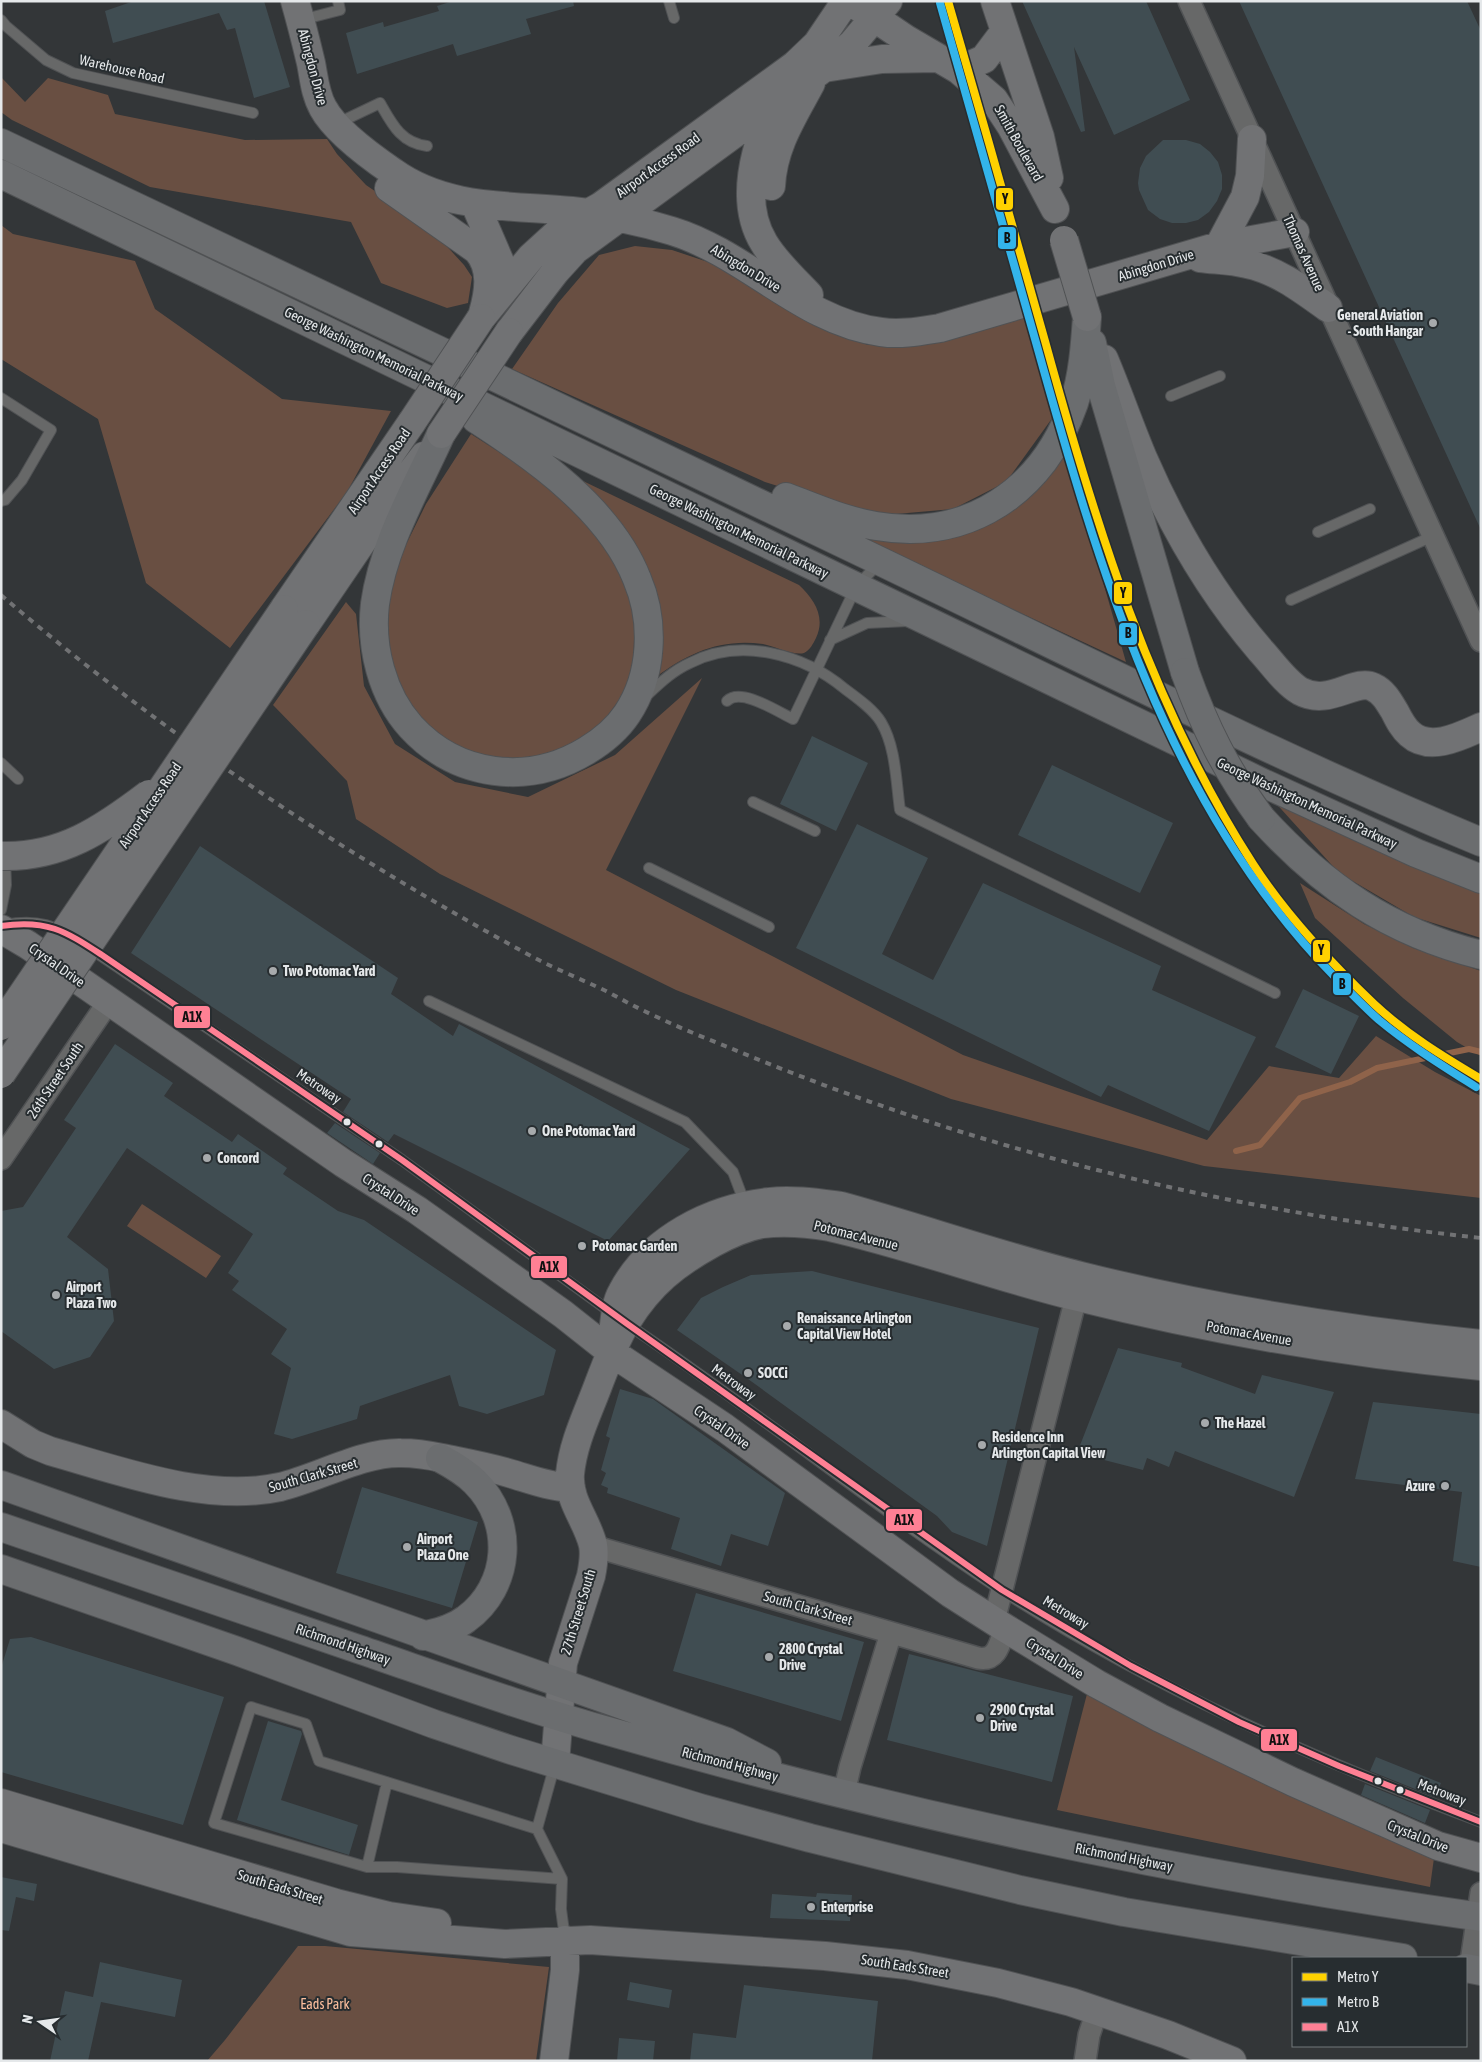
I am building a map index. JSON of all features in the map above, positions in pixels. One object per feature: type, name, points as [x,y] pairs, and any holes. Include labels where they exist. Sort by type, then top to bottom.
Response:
[{"type":"highway","points":[[1,143],[674,462],[1350,786],[1481,842]]},
{"type":"highway","name":"George Washington Memorial Parkway","points":[[1,174],[1264,783],[1408,849],[1481,879]]},
{"type":"highway","points":[[674,462],[858,523],[878,527],[919,530],[957,523],[975,516],[1013,493],[1045,462],[1056,445],[1066,425],[1079,384],[1087,317]]},
{"type":"highway","points":[[1087,317],[1101,386],[1185,672],[1216,748],[1240,790],[1261,818],[1311,868],[1359,904],[1414,932],[1459,949],[1481,954]]},
{"type":"highway","points":[[390,362],[493,430],[554,476],[597,516],[628,559],[638,579],[649,624],[649,644],[642,681],[627,714],[596,745],[563,763],[542,770],[520,773],[498,772],[458,762],[420,737],[403,719],[383,679],[377,656],[375,607],[384,562],[441,434]]},
{"type":"highway","points":[[423,1636],[453,1627],[473,1614],[496,1584],[503,1559],[502,1533],[499,1521],[485,1494],[466,1474],[440,1458]]},
{"type":"highway","points":[[1,1485],[423,1636],[727,1742],[806,1784]]},
{"type":"highway","name":"Richmond Highway","points":[[1,1527],[518,1704],[611,1732],[806,1784],[1063,1845],[1190,1870],[1305,1891],[1479,1909]]},
{"type":"highway","points":[[1,1569],[237,1650],[383,1706],[555,1763],[782,1831],[1020,1890],[1124,1912],[1397,1957]]},
{"type":"street","name":"Airport Access Road","points":[[1,1026],[482,318],[507,285],[532,257],[565,226],[590,213],[795,65],[817,44],[846,1]]},
{"type":"street","name":"Smith Boulevard","points":[[850,1],[882,7],[948,64],[994,100],[1002,111],[1055,209]]},
{"type":"street","name":"Smith Boulevard","points":[[995,1],[1040,137],[1055,209],[1087,317],[1144,461],[1190,551],[1242,628],[1289,682],[1301,692],[1321,696],[1334,695],[1359,686],[1370,686],[1384,695],[1406,730],[1421,740],[1448,740],[1481,727]]},
{"type":"street","name":"Thomas Avenue","points":[[1189,1],[1481,641]]},
{"type":"street","name":"Airport Access Road","points":[[1,1074],[394,495],[441,434],[509,332],[555,272],[575,250],[820,72],[852,44],[882,7]]},
{"type":"street","name":"Abingdon Drive","points":[[298,11],[320,102],[328,117],[392,172],[415,186],[441,197],[475,204],[590,213],[672,231],[703,242],[828,316],[854,326],[882,332],[926,330],[1018,306],[1219,246],[1295,232]]},
{"type":"street","points":[[783,266],[776,243],[773,215],[771,190],[774,160],[784,134],[820,72],[882,59],[948,64],[984,59],[1005,31]]},
{"type":"street","points":[[773,107],[759,142],[753,177],[752,194],[755,221],[771,253],[828,316]]},
{"type":"street","points":[[342,130],[366,166],[381,182],[477,250],[482,256],[488,270],[488,288],[482,318]]},
{"type":"street","points":[[1219,246],[1245,197],[1250,176],[1252,140]]},
{"type":"street","points":[[534,208],[638,179]]},
{"type":"street","points":[[475,204],[500,259],[507,285],[509,332]]},
{"type":"street","points":[[1186,256],[1237,262],[1259,267],[1294,284],[1328,308]]},
{"type":"street","points":[[1,856],[38,853],[80,840],[106,826],[168,780]]},
{"type":"street","name":"Crystal Drive","points":[[1,927],[109,1000],[343,1164],[417,1210],[555,1308],[611,1352],[725,1428],[950,1593],[1096,1684],[1160,1718],[1293,1782],[1438,1846],[1481,1858]]},
{"type":"street","name":"26th Street South","points":[[1,1159],[109,1000]]},
{"type":"street","name":"Potomac Avenue","points":[[611,1352],[620,1319],[651,1287],[666,1273],[721,1238],[747,1217],[760,1224],[785,1222],[830,1227],[1079,1287],[1357,1329],[1481,1344]]},
{"type":"street","name":"Potomac Avenue","points":[[1079,1287],[1150,1314],[1271,1338],[1481,1366]]},
{"type":"street","name":"South Clark Street","points":[[593,1546],[891,1633],[984,1659],[990,1658],[995,1653],[1000,1624],[1002,1590],[1079,1287]]},
{"type":"street","name":"27th Street South","points":[[555,1763],[563,1663],[591,1576],[593,1546],[571,1488],[571,1467],[576,1443],[611,1352]]},
{"type":"street","name":"South Clark Street","points":[[1,1424],[50,1451],[184,1487],[214,1491],[247,1491],[280,1487],[368,1458],[397,1452],[426,1454],[483,1465],[554,1486],[571,1488]]},
{"type":"street","points":[[844,1793],[850,1767],[891,1633]]},
{"type":"street","name":"South Eads Street","points":[[1,1803],[351,1932],[505,1944],[565,1940],[665,1944],[865,1960],[938,1970],[998,1983],[1097,2011],[1175,2037],[1232,2061]]},
{"type":"street","name":"South Eads Street","points":[[1,1828],[174,1867]]},
{"type":"street","points":[[1472,1969],[1479,1909]]},
{"type":"street","points":[[554,2061],[565,1970],[565,1940]]},
{"type":"street","points":[[1085,2061],[1089,2035],[1097,2011]]},
{"type":"lane","points":[[669,1],[674,18]]},
{"type":"lane","points":[[298,11],[339,6]]},
{"type":"lane","name":"Warehouse Road","points":[[1,20],[46,60],[73,72],[253,112]]},
{"type":"lane","points":[[342,130],[380,103],[396,131],[410,142],[427,146]]},
{"type":"lane","points":[[1170,396],[1220,376]]},
{"type":"lane","points":[[1,398],[51,430],[22,480],[5,500],[1,501]]},
{"type":"lane","points":[[1318,532],[1370,509]]},
{"type":"lane","points":[[1291,600],[1432,536]]},
{"type":"lane","points":[[728,701],[731,697],[744,696],[792,719],[856,587],[881,562]]},
{"type":"lane","points":[[830,640],[866,623],[926,621]]},
{"type":"lane","points":[[627,714],[675,671],[703,657],[717,653],[731,650],[776,654],[816,668],[838,683],[881,720],[892,752],[900,810],[1275,993]]},
{"type":"lane","points":[[1,763],[18,780]]},
{"type":"lane","points":[[753,802],[815,831]]},
{"type":"lane","points":[[1,846],[6,858],[6,885],[1,910]]},
{"type":"lane","points":[[649,868],[769,927]]},
{"type":"lane","name":"Metroway","points":[[1,927],[25,922],[46,924],[57,928],[88,946],[399,1158],[620,1319],[1002,1590],[1131,1666],[1239,1722],[1338,1766],[1481,1822]]},
{"type":"lane","points":[[429,1001],[684,1122],[733,1172],[747,1217]]},
{"type":"lane","points":[[537,1830],[318,1761],[306,1724],[251,1707],[214,1823],[368,1867],[397,1867],[562,1879]]},
{"type":"lane","points":[[555,1763],[537,1830],[562,1879],[561,1909],[565,1940]]},
{"type":"lane","points":[[368,1867],[387,1782]]},
{"type":"green space","points":[[1,77],[25,102],[48,78],[108,95],[115,114],[245,140],[327,139],[337,154],[366,185],[432,230],[464,265],[472,277],[468,303],[447,308],[381,283],[351,222],[150,187],[12,120],[1,112]]},
{"type":"green space","points":[[1,225],[13,234],[135,261],[155,309],[282,399],[391,411],[347,492],[230,648],[146,583],[98,419],[1,359]]},
{"type":"green space","points":[[635,246],[672,250],[720,266],[834,333],[868,345],[926,341],[1029,316],[1053,417],[1006,482],[953,509],[873,516],[765,482],[512,369],[558,303],[599,255]]},
{"type":"green space","points":[[471,434],[546,482],[600,538],[635,597],[633,681],[597,730],[540,761],[477,760],[425,727],[395,681],[384,627],[396,565],[426,504]]},
{"type":"green space","points":[[1065,449],[1126,662],[821,520],[924,538]]},
{"type":"green space","points":[[577,480],[583,481],[799,585],[814,602],[819,616],[819,630],[811,647],[806,652],[800,654],[763,644],[733,643],[719,645],[693,654],[656,677],[658,641]]},
{"type":"green space","points":[[346,602],[356,614],[364,686],[395,744],[455,782],[528,797],[615,755],[702,678],[606,870],[963,1055],[1207,1140],[1269,1066],[1339,1078],[1376,1036],[1435,1072],[1481,1096],[1481,1198],[1204,1166],[951,1099],[676,990],[440,874],[356,819],[347,781],[273,705]]},
{"type":"green space","points":[[1272,799],[1481,892],[1481,938],[1414,917],[1339,873]]},
{"type":"green space","points":[[1300,883],[1364,924],[1413,948],[1481,971],[1481,1056],[1457,1042],[1403,998],[1315,918]]},
{"type":"green space","points":[[142,1204],[221,1256],[206,1278],[127,1226]]},
{"type":"green space","points":[[1088,1690],[1154,1728],[1283,1793],[1434,1858],[1430,1887],[1057,1810]]},
{"type":"green space","name":"Eads Park","points":[[298,1946],[325,1946],[549,1967],[536,2061],[207,2061]]},
{"type":"building","points":[[134,1],[264,1],[290,87],[254,98],[235,28],[227,30],[219,13],[113,43],[105,11]]},
{"type":"building","points":[[453,1],[573,1],[574,6],[526,19],[531,34],[457,56],[453,44],[357,74],[346,33],[383,22],[384,27],[439,11],[437,6]]},
{"type":"building","points":[[1022,1],[1146,1],[1190,100],[1114,135],[1074,47],[1085,131],[1081,132]]},
{"type":"building","name":"General Aviation - South Hangar","points":[[1239,1],[1467,1],[1481,31],[1481,530]]},
{"type":"building","points":[[1163,140],[1186,140],[1200,144],[1218,162],[1222,175],[1222,189],[1217,201],[1209,212],[1198,220],[1186,223],[1172,223],[1160,219],[1148,210],[1139,190],[1140,168],[1146,156]]},
{"type":"building","points":[[812,736],[868,763],[836,831],[780,804]]},
{"type":"building","points":[[1052,765],[1173,823],[1140,893],[1018,835]]},
{"type":"building","points":[[857,824],[928,858],[882,954],[933,980],[983,883],[1161,966],[1152,990],[1256,1037],[1209,1131],[1108,1085],[1101,1097],[796,948]]},
{"type":"building","points":[[200,846],[398,978],[391,994],[453,1036],[459,1024],[690,1149],[608,1241],[394,1134],[388,1142],[343,1112],[351,1099],[131,953]]},
{"type":"building","points":[[1303,989],[1359,1016],[1331,1074],[1275,1047]]},
{"type":"building","points":[[115,1044],[173,1083],[164,1096],[232,1142],[238,1134],[287,1168],[283,1174],[338,1211],[364,1220],[556,1350],[544,1395],[487,1414],[459,1406],[450,1375],[360,1406],[357,1419],[292,1439],[274,1434],[291,1368],[271,1354],[287,1329],[232,1290],[239,1281],[228,1273],[253,1234],[127,1148],[67,1237],[108,1269],[114,1321],[90,1357],[54,1369],[1,1331],[1,1211],[23,1207],[76,1128],[64,1120]]},
{"type":"building","points":[[335,1123],[380,1153],[373,1164],[327,1133]]},
{"type":"building","points":[[812,1271],[1039,1328],[987,1546],[952,1532],[937,1516],[677,1330],[701,1298],[723,1287],[751,1275]]},
{"type":"building","name":"The Hazel","points":[[1118,1348],[1182,1363],[1181,1367],[1255,1394],[1262,1375],[1334,1392],[1294,1497],[1175,1451],[1169,1467],[1147,1458],[1143,1470],[1077,1453]]},
{"type":"building","points":[[620,1389],[653,1399],[785,1493],[768,1546],[731,1534],[721,1566],[671,1549],[680,1518],[607,1493],[608,1488],[601,1485],[606,1473],[601,1470],[610,1438],[606,1436]]},
{"type":"building","name":"Azure","points":[[1373,1402],[1481,1414],[1481,1567],[1453,1561],[1462,1492],[1355,1479]]},
{"type":"building","name":"Airport Plaza One","points":[[362,1487],[478,1522],[452,1608],[336,1573]]},
{"type":"building","name":"2800 Crystal Drive","points":[[696,1593],[864,1642],[841,1721],[673,1671]]},
{"type":"building","points":[[31,1637],[224,1697],[183,1825],[1,1772],[1,1668],[10,1639]]},
{"type":"building","name":"2900 Crystal Drive","points":[[909,1654],[1073,1696],[1052,1782],[887,1740]]},
{"type":"building","points":[[268,1721],[301,1731],[302,1734],[281,1800],[358,1825],[349,1855],[237,1820]]},
{"type":"building","points":[[1376,1757],[1441,1783],[1435,1797],[1370,1771]]},
{"type":"building","points":[[1365,1784],[1430,1810],[1425,1823],[1361,1795]]},
{"type":"building","points":[[1,1877],[37,1884],[34,1901],[16,1897],[9,1931],[1,1930]]},
{"type":"building","name":"Enterprise","points":[[817,1893],[852,1895],[850,1921],[770,1918],[772,1894],[816,1897]]},
{"type":"building","points":[[100,1962],[182,1980],[175,2017],[101,2002],[88,2061],[50,2061],[65,1991],[93,1997]]},
{"type":"building","points":[[630,1982],[672,1990],[669,2008],[627,2000]]},
{"type":"building","points":[[744,1985],[878,2001],[872,2061],[690,2061],[693,2033],[736,2038]]},
{"type":"building","points":[[619,2038],[655,2041],[653,2061],[617,2061]]},
{"type":"waterway","points":[[1236,1151],[1260,1145],[1300,1098],[1350,1082],[1377,1068],[1469,1049],[1481,1052]]},
{"type":"railway","points":[[1,595],[126,696],[191,744],[324,834],[461,917],[531,956],[678,1026],[829,1087],[920,1119],[1011,1147],[1104,1172],[1197,1193],[1291,1211],[1481,1238]]},
{"type":"metro line","name":"Y","points":[[948,1],[1084,477],[1129,611],[1155,676],[1184,740],[1217,803],[1253,864],[1294,920],[1341,972],[1386,1015],[1426,1044],[1481,1079]]},
{"type":"metro line","name":"B","points":[[940,3],[1085,510],[1113,595],[1145,678],[1182,759],[1225,836],[1276,909],[1334,976],[1390,1029],[1476,1087]]},
{"type":"transit line","name":"A1X","points":[[1,926],[31,924],[55,929],[77,939],[102,955],[402,1160],[626,1323],[1002,1590],[1131,1666],[1239,1722],[1339,1766],[1481,1822]]},
{"type":"place","name":"General Aviation - South Hangar","points":[[1433,323]]},
{"type":"place","name":"Two Potomac Yard","points":[[273,971]]},
{"type":"place","name":"One Potomac Yard","points":[[532,1131]]},
{"type":"place","name":"Concord","points":[[207,1158]]},
{"type":"place","name":"Potomac Garden","points":[[582,1246]]},
{"type":"place","name":"Airport Plaza Two","points":[[56,1295]]},
{"type":"place","name":"Renaissance Arlington Capital View Hotel","points":[[787,1326]]},
{"type":"place","name":"SOCCi","points":[[748,1373]]},
{"type":"place","name":"The Hazel","points":[[1205,1423]]},
{"type":"place","name":"Residence Inn Arlington Capital View","points":[[982,1445]]},
{"type":"place","name":"Azure","points":[[1445,1486]]},
{"type":"place","name":"Airport Plaza One","points":[[407,1547]]},
{"type":"place","name":"2800 Crystal Drive","points":[[769,1657]]},
{"type":"place","name":"2900 Crystal Drive","points":[[980,1718]]},
{"type":"place","name":"Enterprise","points":[[811,1907]]}]
